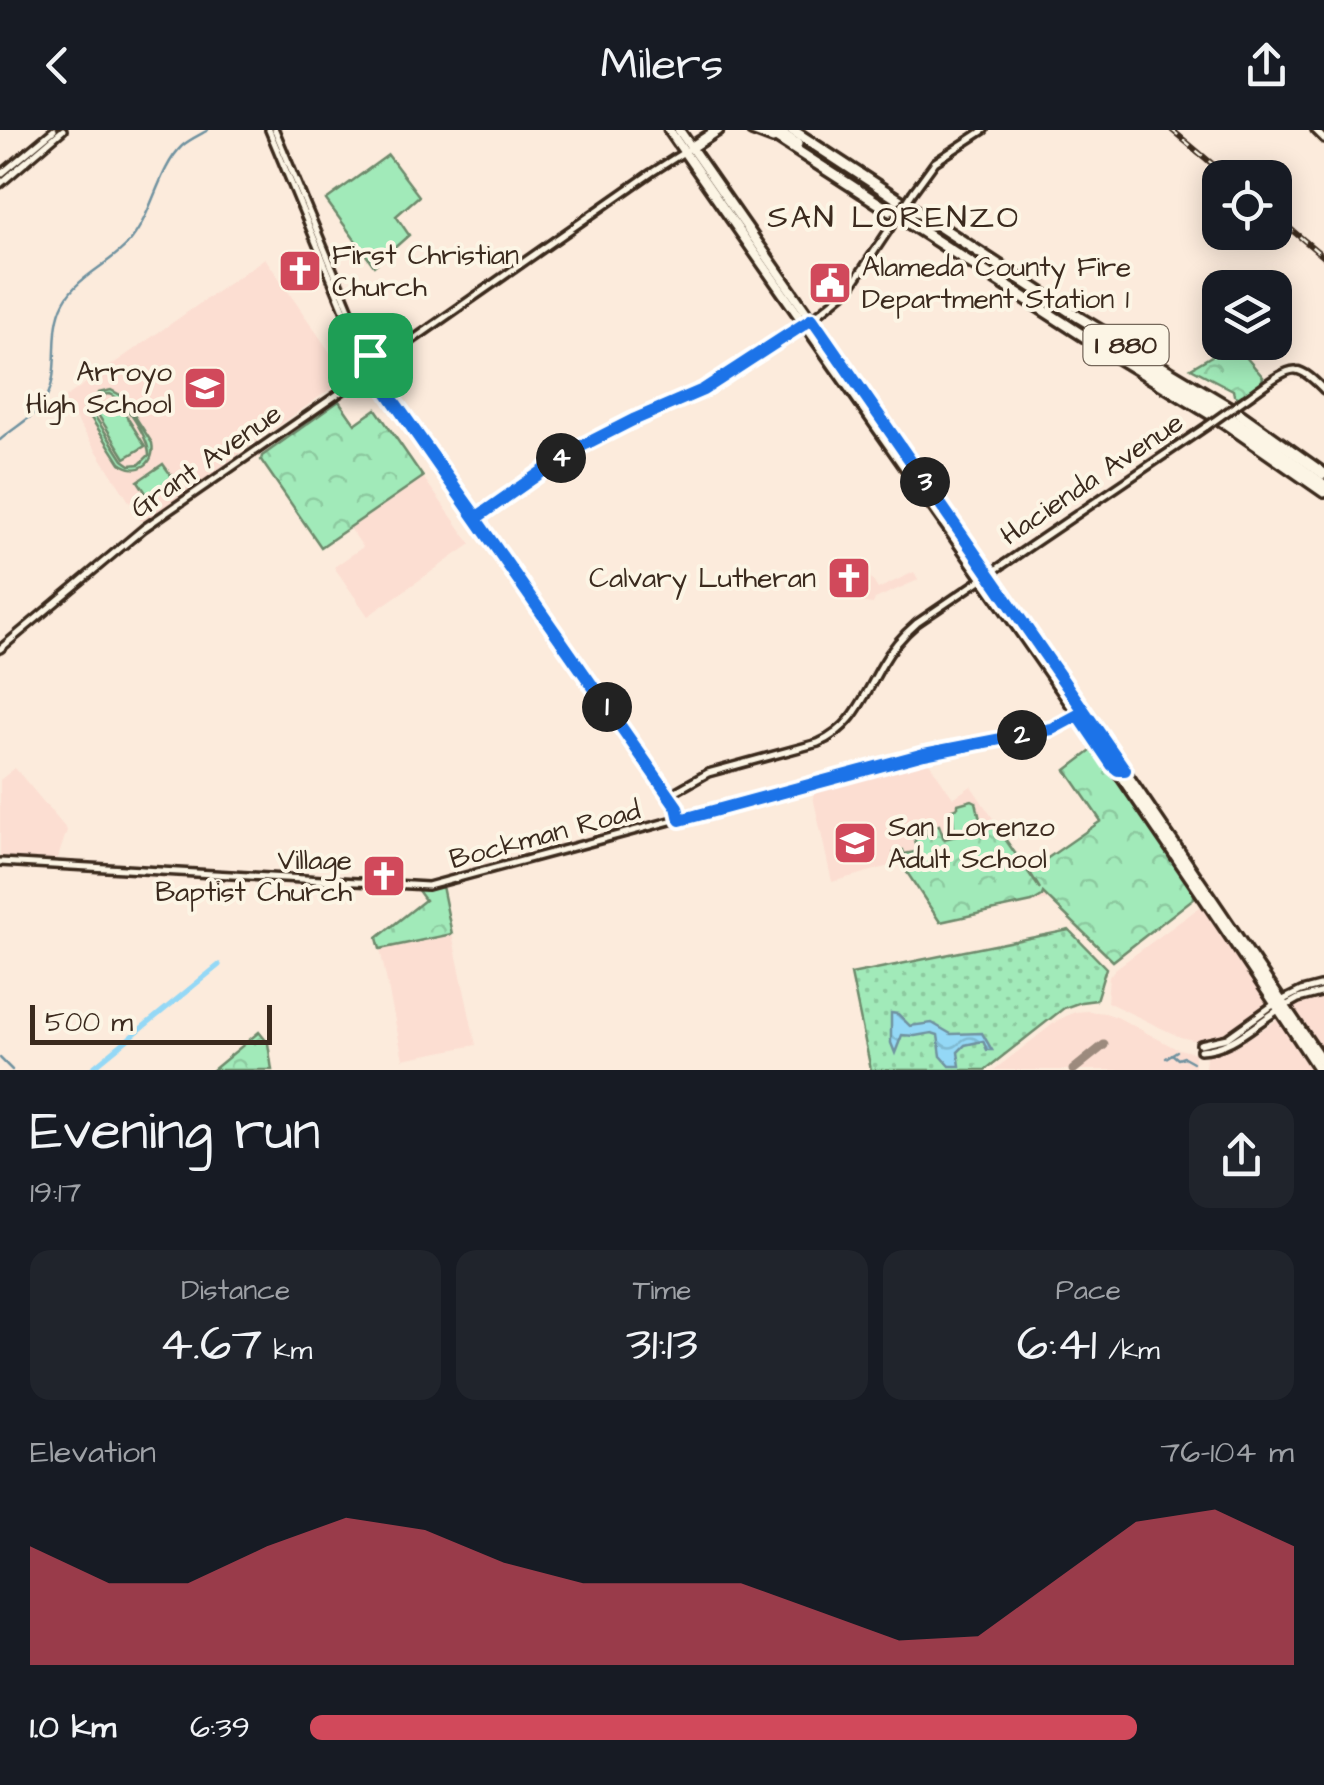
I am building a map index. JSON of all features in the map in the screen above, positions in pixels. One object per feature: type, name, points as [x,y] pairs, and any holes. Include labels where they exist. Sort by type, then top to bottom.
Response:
[{"type":"highway","points":[[688,150],[718,130]]},
{"type":"highway","points":[[752,130],[778,135]]},
{"type":"highway","name":"I 880","points":[[765,130],[1254,434],[1324,484]]},
{"type":"highway","name":"I 880","points":[[792,130],[1080,318],[1214,397],[1324,474]]},
{"type":"highway","name":"I 880","points":[[778,135],[1113,355],[1225,423],[1324,492]]},
{"type":"highway","points":[[1175,384],[1183,397]]},
{"type":"main road","points":[[668,130],[688,150],[956,528],[1010,618],[1048,660],[1112,765],[1281,1005]]},
{"type":"main road","points":[[679,130],[688,150]]},
{"type":"main road","points":[[808,319],[943,521],[1125,770],[1322,1067]]},
{"type":"main road","points":[[943,521],[956,528]]},
{"type":"main road","points":[[1112,765],[1125,770]]},
{"type":"street","points":[[0,175],[54,130]]},
{"type":"street","points":[[0,184],[62,130]]},
{"type":"street","points":[[272,130],[373,370],[669,795],[680,820]]},
{"type":"street","points":[[476,518],[570,452],[703,390],[824,308],[850,288],[934,162],[984,130]]},
{"type":"street","points":[[1315,130],[1324,139]]},
{"type":"street","name":"Grant Avenue","points":[[0,650],[143,528],[688,150]]},
{"type":"street","points":[[367,356],[388,357]]},
{"type":"street","points":[[357,381],[367,356]]},
{"type":"street","name":"Hacienda Avenue","points":[[669,795],[708,773],[818,743],[835,734],[852,718],[901,638],[985,575],[1291,370],[1299,370],[1324,390]]},
{"type":"street","name":"Bockman Road","points":[[0,862],[428,886],[924,754],[1052,729],[1081,713]]},
{"type":"street","points":[[1200,1047],[1227,1038],[1281,1005],[1324,988]]},
{"type":"shaded area","name":"Arroyo High School","points":[[265,258],[347,377],[143,523],[63,399]]},
{"type":"shaded area","points":[[423,477],[471,544],[368,616],[334,567],[363,547],[350,528]]},
{"type":"shaded area","points":[[867,572],[878,589],[914,572],[918,580],[875,599],[873,604],[865,603],[852,585]]},
{"type":"shaded area","points":[[925,757],[953,798],[971,786],[1048,900],[940,923],[900,863],[832,882],[811,788]]},
{"type":"shaded area","points":[[15,768],[67,830],[57,861],[0,858],[0,780]]},
{"type":"shaded area","points":[[1204,907],[1268,1000],[1231,1030],[1217,1037],[1193,1040],[1107,1002],[1109,977],[1115,969]]},
{"type":"shaded area","points":[[452,934],[476,1045],[403,1059],[380,949]]},
{"type":"shaded area","points":[[1324,996],[1324,1052],[1293,1009],[1298,1002]]},
{"type":"shaded area","points":[[1087,1011],[1117,1017],[1175,1048],[1195,1053],[1195,1070],[994,1070],[1058,1020]]},
{"type":"shaded area","points":[[1278,1019],[1312,1070],[1205,1070],[1206,1056],[1238,1045]]},
{"type":"green space","points":[[388,155],[419,196],[396,216],[409,235],[374,266],[326,200]]},
{"type":"green space","points":[[1205,360],[1248,360],[1263,377],[1261,384],[1240,398],[1233,390],[1191,368]]},
{"type":"green space","points":[[111,390],[122,396],[152,443],[151,457],[144,466],[133,468],[120,463],[84,407],[98,393]],"holes":[[[110,394],[145,440],[149,455],[140,464],[130,465],[123,460],[94,415],[99,397]]]},
{"type":"green space","points":[[117,401],[145,446],[125,458],[97,413]]},
{"type":"green space","points":[[339,401],[355,424],[376,409],[423,477],[321,547],[261,460]]},
{"type":"green space","points":[[163,464],[173,478],[148,496],[138,481]]},
{"type":"green space","points":[[1095,748],[1194,898],[1113,961],[1043,893],[1032,902],[940,922],[894,853],[915,852],[913,832],[924,830],[929,835],[927,828],[939,825],[944,839],[996,826],[1040,889],[1029,871],[1101,821],[1066,770]]},
{"type":"green space","points":[[972,800],[976,802],[981,824],[975,826],[976,830],[962,829],[962,834],[955,835],[952,809]]},
{"type":"green space","points":[[442,886],[452,934],[380,949],[377,938],[425,900],[417,889]]},
{"type":"green space","points":[[1069,930],[1106,968],[1096,1000],[1064,1008],[985,1070],[871,1070],[851,974]]},
{"type":"green space","points":[[259,1032],[268,1043],[272,1070],[213,1070]]},
{"type":"water","points":[[891,1013],[898,1014],[910,1026],[932,1023],[951,1034],[982,1033],[992,1050],[987,1050],[983,1041],[965,1045],[958,1052],[960,1066],[950,1066],[941,1056],[938,1035],[932,1033],[902,1035],[895,1053]]},
{"type":"waterway","points":[[0,440],[46,399],[53,375],[59,314],[70,293],[131,240],[174,155],[208,130]]},
{"type":"waterway","points":[[90,1070],[219,965]]},
{"type":"waterway","points":[[1166,1058],[1177,1051]]},
{"type":"waterway","points":[[1172,1054],[1193,1062]]},
{"type":"waterway","points":[[0,1058],[12,1070]]},
{"type":"taxiway","points":[[1073,1070],[1104,1045]]},
{"type":"railway","points":[[1172,130],[1208,160]]},
{"type":"railway","points":[[1292,230],[1324,257]]},
{"type":"place","name":"First Christian Church","points":[[300,271]]},
{"type":"place","name":"Alameda County Fire Department Station 1","points":[[830,283]]},
{"type":"place","name":"Arroyo High School","points":[[205,388]]},
{"type":"place","name":"Calvary Lutheran","points":[[849,578]]},
{"type":"place","name":"San Lorenzo Adult School","points":[[855,843]]},
{"type":"place","name":"Village Baptist Church","points":[[384,876]]},
{"type":"district","name":"SAN LORENZO","points":[[894,217]]},
{"type":"route","points":[[370,355],[373,370],[357,381],[365,357],[369,366],[373,370],[376,376],[570,652],[677,807],[680,820],[924,754],[1052,729],[1078,715],[1112,765],[1125,770],[812,319],[703,390],[570,452],[476,518],[376,376],[376,375],[373,370],[388,357],[376,359],[370,355]]}]
